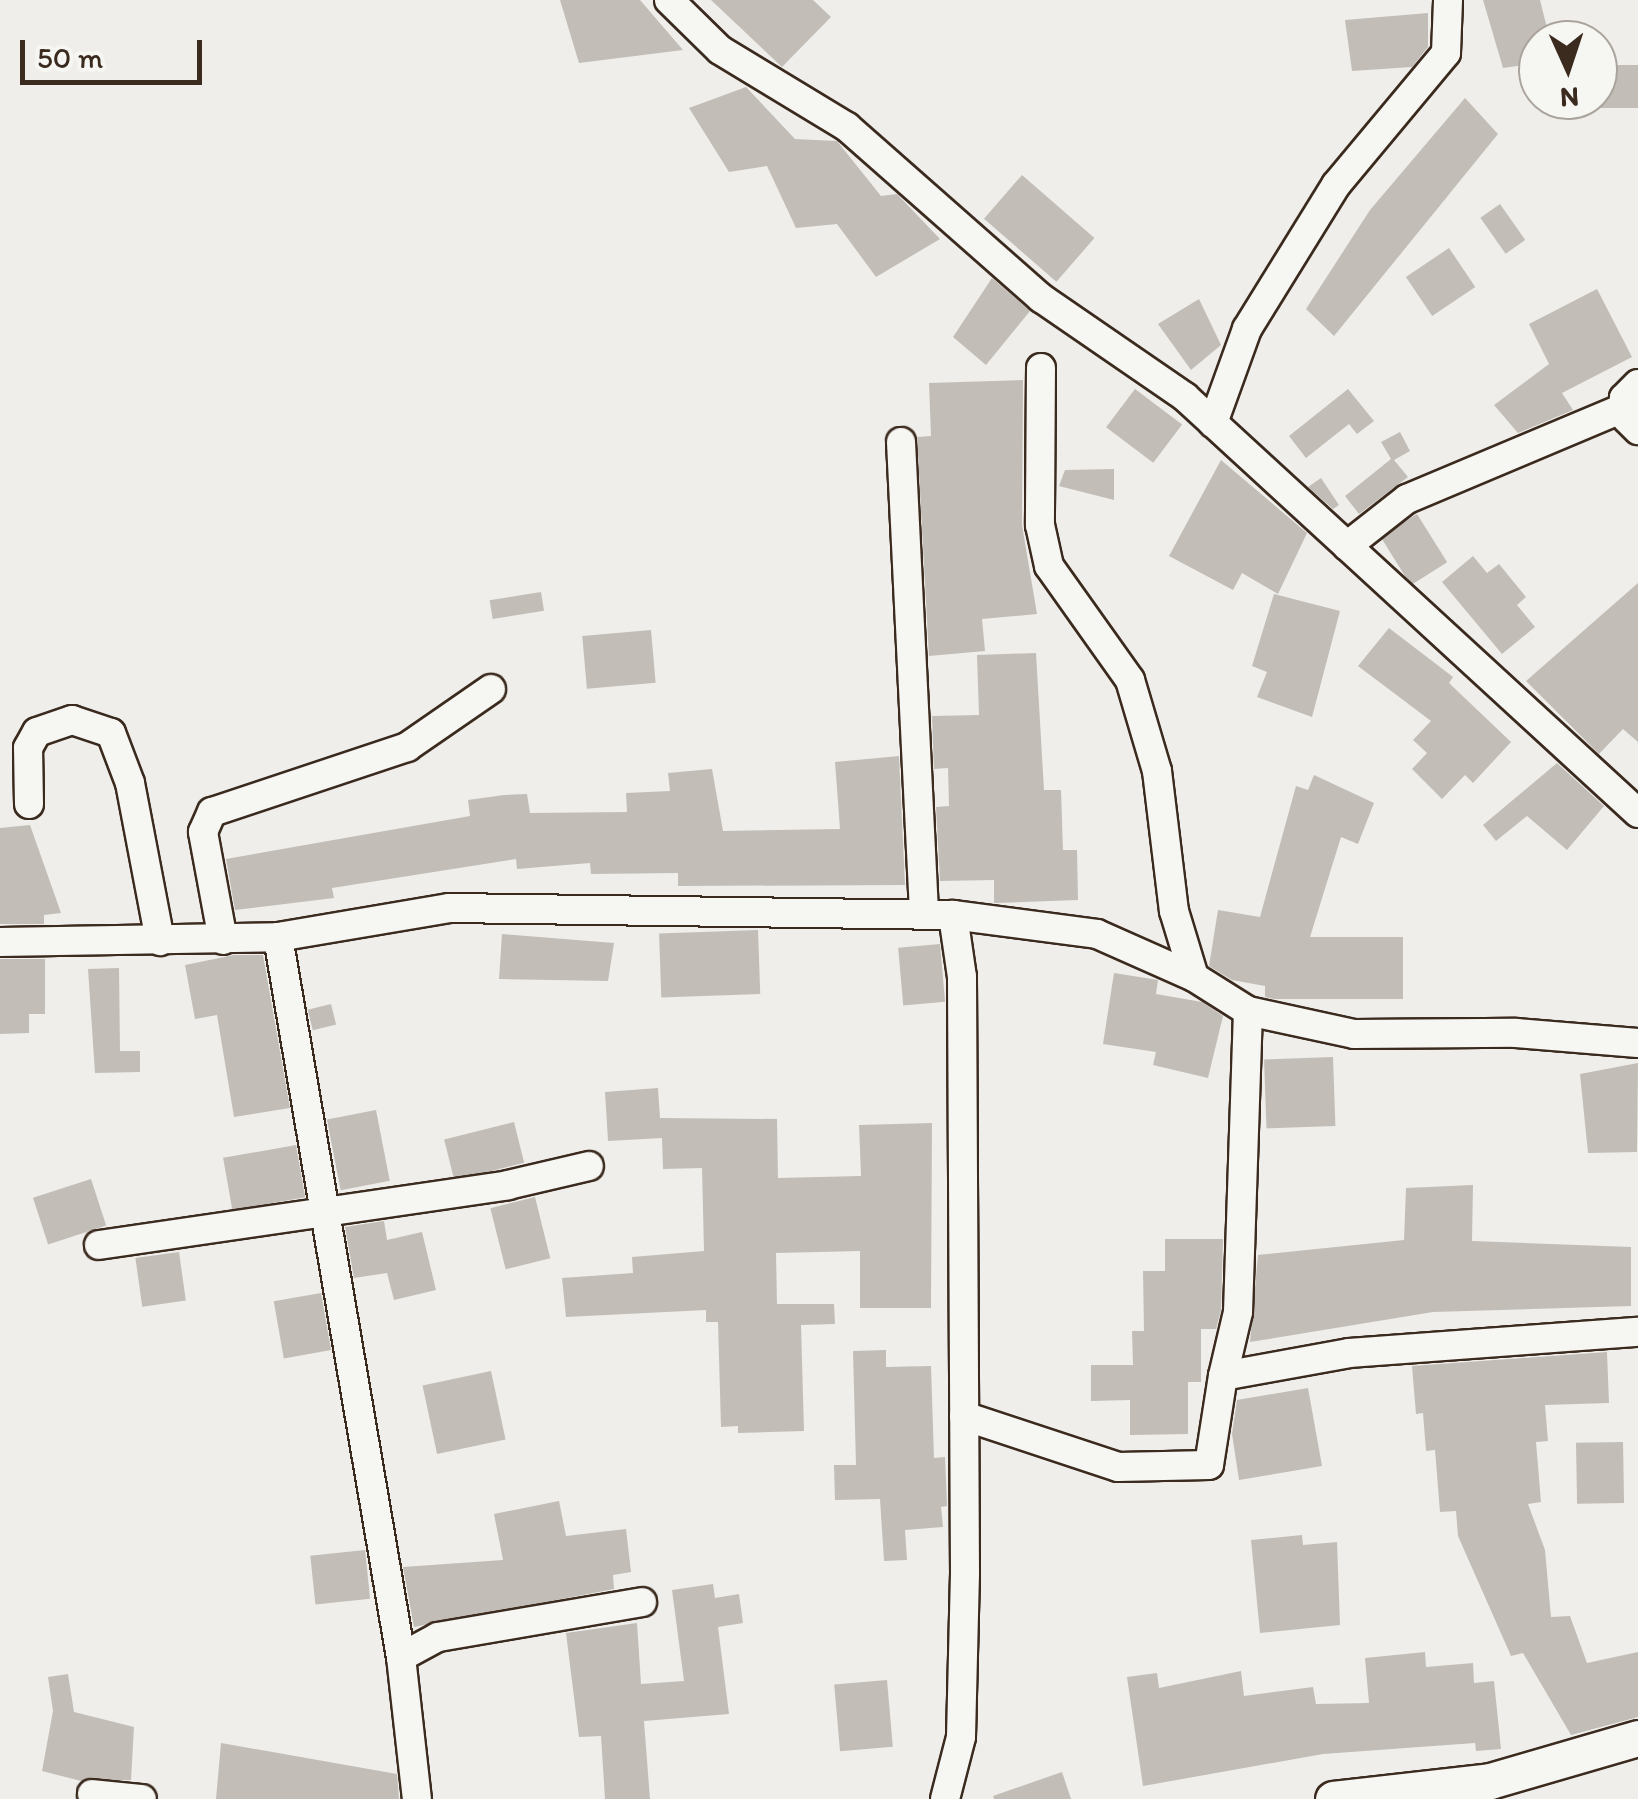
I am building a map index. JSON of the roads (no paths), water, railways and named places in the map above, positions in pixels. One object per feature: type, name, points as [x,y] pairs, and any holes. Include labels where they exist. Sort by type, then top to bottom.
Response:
[{"type":"street","points":[[668,0],[720,50],[847,127],[1042,298],[1214,423],[1638,812]]},
{"type":"street","points":[[1214,423],[1247,329],[1336,185],[1446,53],[1448,0]]},
{"type":"street","points":[[1040,368],[1040,526],[1049,566],[1130,680],[1157,771],[1174,911],[1194,977]]},
{"type":"street","points":[[1347,546],[1407,499],[1633,408]]},
{"type":"street","points":[[902,442],[924,914]]},
{"type":"street","points":[[223,940],[203,832],[212,812],[408,747],[492,689]]},
{"type":"street","points":[[28,804],[28,748],[37,732],[72,720],[111,734],[130,782],[160,941]]},
{"type":"street","points":[[0,942],[278,937],[449,908],[953,915],[1097,934],[1194,977],[1248,1011],[1354,1034],[1516,1032],[1638,1044]]},
{"type":"street","points":[[944,1799],[962,1737],[962,977],[953,915]]},
{"type":"street","points":[[278,937],[400,1657],[417,1799]]},
{"type":"street","points":[[964,1416],[1118,1467],[1209,1465],[1238,1312],[1248,1011]]},
{"type":"street","points":[[99,1245],[325,1213],[589,1166]]},
{"type":"street","points":[[1223,1376],[1349,1353],[1638,1332]]},
{"type":"street","points":[[400,1657],[438,1638],[642,1602]]},
{"type":"street","points":[[1332,1799],[1490,1780],[1638,1738]]},
{"type":"street","points":[[92,1794],[142,1799]]}]
